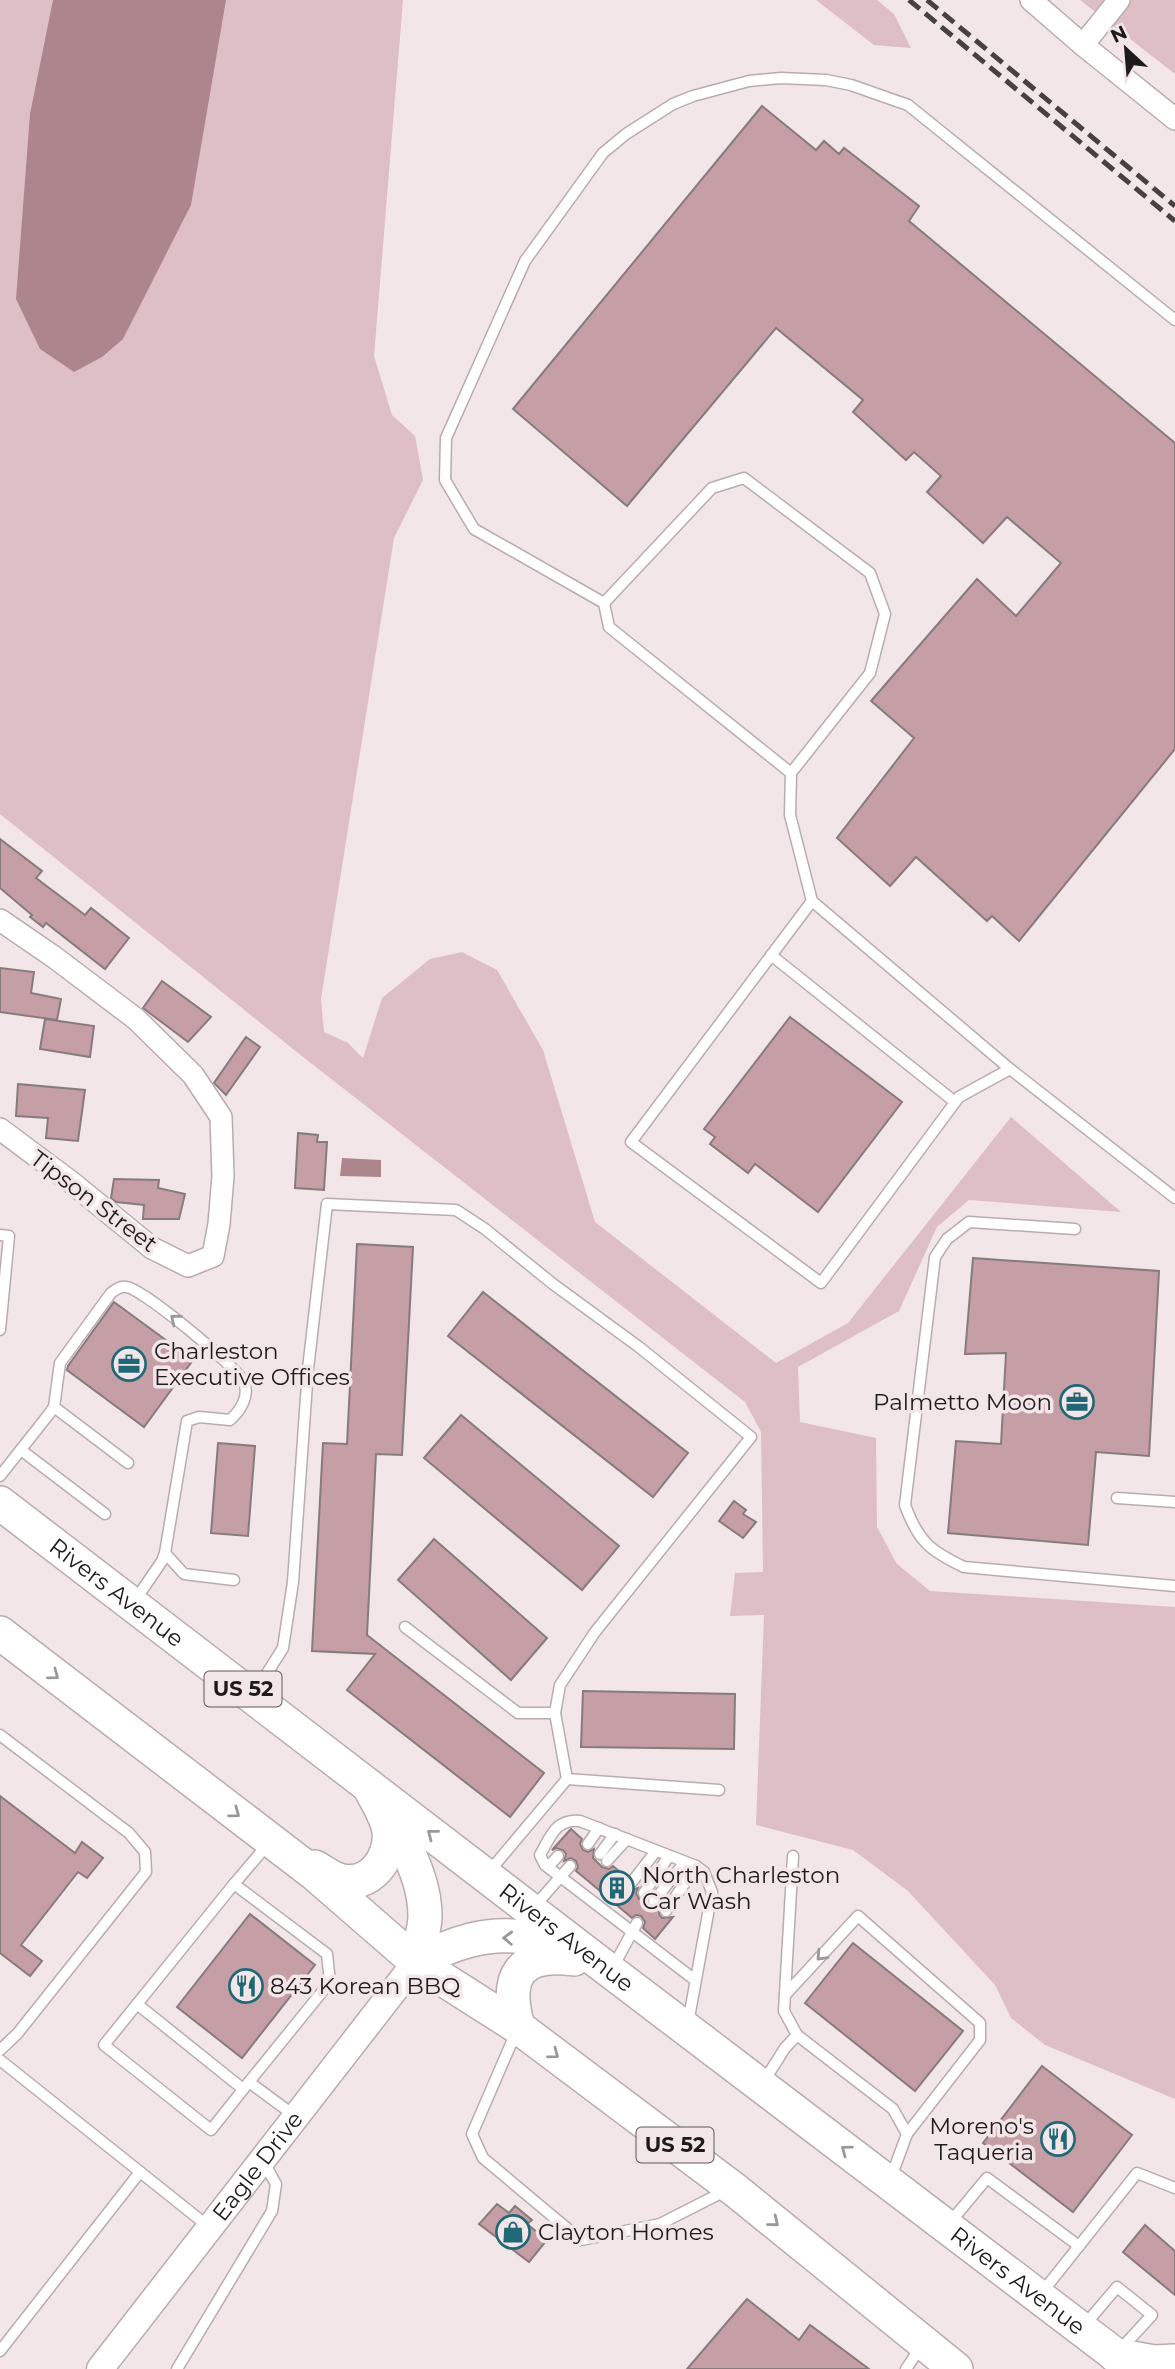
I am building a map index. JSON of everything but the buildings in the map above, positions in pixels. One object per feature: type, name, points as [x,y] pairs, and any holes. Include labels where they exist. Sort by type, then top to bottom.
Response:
[{"type":"main road","name":"Rivers Avenue","points":[[0,1503],[947,2226],[1123,2364]]},
{"type":"main road","name":"US 52","points":[[7,1643],[278,1846],[416,1962],[518,2027],[731,2188],[915,2356],[956,2369]]},
{"type":"main road","points":[[278,1846],[340,1880],[358,1881],[371,1875],[382,1864],[389,1851],[389,1828],[370,1786]]},
{"type":"main road","points":[[370,1786],[401,1836],[421,1890],[425,1917],[416,1962]]},
{"type":"main road","points":[[416,1962],[464,1940],[494,1937],[526,1938],[604,1966]]},
{"type":"main road","points":[[518,2027],[511,1997],[513,1985],[518,1974],[529,1964],[544,1957],[604,1966]]},
{"type":"main road","points":[[1123,2364],[1175,2361]]},
{"type":"street","points":[[1031,0],[1175,119]]},
{"type":"street","points":[[1083,45],[1119,0]]},
{"type":"street","name":"Tipson Street","points":[[0,920],[136,1019],[193,1075],[222,1118],[223,1176],[213,1256],[188,1266],[152,1248],[0,1129]]},
{"type":"street","name":"Eagle Drive","points":[[100,2369],[416,1962]]},
{"type":"lane","points":[[791,773],[609,627],[604,603],[474,529],[445,480],[446,438],[524,261],[603,153],[626,134],[673,104],[693,96],[749,81],[781,78],[826,80],[851,85],[908,105],[1175,320]]},
{"type":"lane","points":[[604,603],[712,488],[744,478],[870,573],[885,614],[870,673],[791,773],[790,815],[812,901],[1010,1069],[1175,1198]]},
{"type":"lane","points":[[812,901],[631,1142],[821,1283],[959,1097],[1010,1069]]},
{"type":"lane","points":[[771,955],[955,1102]]},
{"type":"lane","points":[[252,1696],[283,1648],[293,1582],[308,1369],[327,1204],[456,1210],[639,1346],[751,1437],[595,1632],[560,1685],[555,1713],[567,1779]]},
{"type":"lane","points":[[1075,1229],[969,1222],[947,1239],[935,1258],[905,1505],[924,1544],[942,1557],[964,1567],[1175,1586]]},
{"type":"lane","points":[[0,1330],[4,1236]]},
{"type":"lane","points":[[0,1476],[54,1407],[60,1363],[111,1293],[118,1288],[127,1287],[145,1296],[228,1363],[244,1382],[246,1396],[239,1412],[230,1420],[199,1417],[187,1421],[162,1561],[132,1604]]},
{"type":"lane","points":[[54,1407],[128,1463]]},
{"type":"lane","points":[[21,1450],[104,1514]]},
{"type":"lane","points":[[1117,1498],[1175,1502]]},
{"type":"lane","points":[[164,1553],[184,1574],[234,1580]]},
{"type":"lane","points":[[405,1627],[518,1713],[555,1713]]},
{"type":"lane","points":[[0,1735],[128,1833],[145,1852],[146,1872],[17,2034],[0,2050]]},
{"type":"lane","points":[[567,1779],[719,1790]]},
{"type":"lane","points":[[486,1876],[567,1779]]},
{"type":"lane","points":[[687,2029],[712,1892],[705,1872],[587,1823],[568,1820],[555,1828],[540,1855],[548,1867],[619,1923],[634,1928],[695,1980]]},
{"type":"lane","points":[[577,1834],[587,1823]]},
{"type":"lane","points":[[588,1844],[599,1828]]},
{"type":"lane","points":[[615,1834],[604,1858],[627,1839]]},
{"type":"lane","points":[[234,1884],[327,1954],[330,1982],[211,2130],[104,2045],[234,1884],[278,1846]]},
{"type":"lane","points":[[632,1882],[656,1851]]},
{"type":"lane","points":[[548,1867],[558,1856]]},
{"type":"lane","points":[[644,1893],[669,1856]]},
{"type":"lane","points":[[793,1856],[784,2011],[797,2035],[894,2109],[907,2134]]},
{"type":"lane","points":[[654,1901],[684,1863]]},
{"type":"lane","points":[[531,1910],[570,1866]]},
{"type":"lane","points":[[666,1911],[696,1866]]},
{"type":"lane","points":[[577,1889],[585,1879]]},
{"type":"lane","points":[[606,1912],[614,1903]]},
{"type":"lane","points":[[619,1923],[627,1913]]},
{"type":"lane","points":[[785,1995],[858,1916],[980,2023],[980,2040],[907,2134],[889,2183]]},
{"type":"lane","points":[[604,1966],[634,1928]]},
{"type":"lane","points":[[137,2004],[246,2085],[295,2116]]},
{"type":"lane","points":[[518,2027],[472,2134],[483,2158],[580,2240],[660,2224],[731,2188]]},
{"type":"lane","points":[[761,2085],[785,2048],[797,2035]]},
{"type":"lane","points":[[0,2060],[209,2227]]},
{"type":"lane","points":[[177,2369],[272,2211],[276,2183],[262,2158]]},
{"type":"lane","points":[[0,2351],[140,2172]]},
{"type":"lane","points":[[1039,2297],[1137,2173],[1175,2188]]},
{"type":"lane","points":[[947,2226],[987,2178],[1079,2246]]},
{"type":"lane","points":[[1081,2329],[1117,2287],[1152,2315],[1123,2364]]},
{"type":"shaded area","points":[[0,0],[403,0],[374,356],[392,415],[415,436],[423,480],[394,538],[321,999],[324,1032],[348,1043],[363,1058],[382,998],[430,959],[462,952],[497,970],[543,1050],[595,1222],[776,1363],[848,1323],[1011,1117],[1121,1212],[969,1200],[937,1227],[899,1311],[798,1367],[800,1422],[876,1438],[877,1527],[897,1564],[930,1591],[1175,1607],[1175,2099],[1045,2045],[1011,2018],[995,1985],[908,1891],[853,1850],[756,1825],[764,1615],[730,1616],[735,1573],[763,1572],[761,1432],[745,1402],[298,1053],[0,814]]},
{"type":"shaded area","points":[[53,0],[226,0],[191,205],[123,339],[102,357],[74,372],[40,349],[16,299],[30,114]]},
{"type":"shaded area","points":[[816,0],[877,0],[894,14],[911,48],[874,45]]},
{"type":"shaded area","points":[[1080,0],[1175,0],[1175,74]]},
{"type":"shaded area","points":[[342,1158],[381,1160],[381,1177],[340,1176]]},
{"type":"railway","points":[[909,0],[1175,221]]},
{"type":"railway","points":[[927,0],[1175,206]]},
{"type":"place","name":"Charleston Executive Offices","points":[[129,1364]]},
{"type":"place","name":"Palmetto Moon","points":[[1077,1402]]},
{"type":"place","name":"North Charleston Car Wash","points":[[617,1888]]},
{"type":"place","name":"843 Korean BBQ","points":[[246,1986]]},
{"type":"place","name":"Moreno's Taqueria","points":[[1058,2139]]},
{"type":"place","name":"Clayton Homes","points":[[513,2232]]}]
